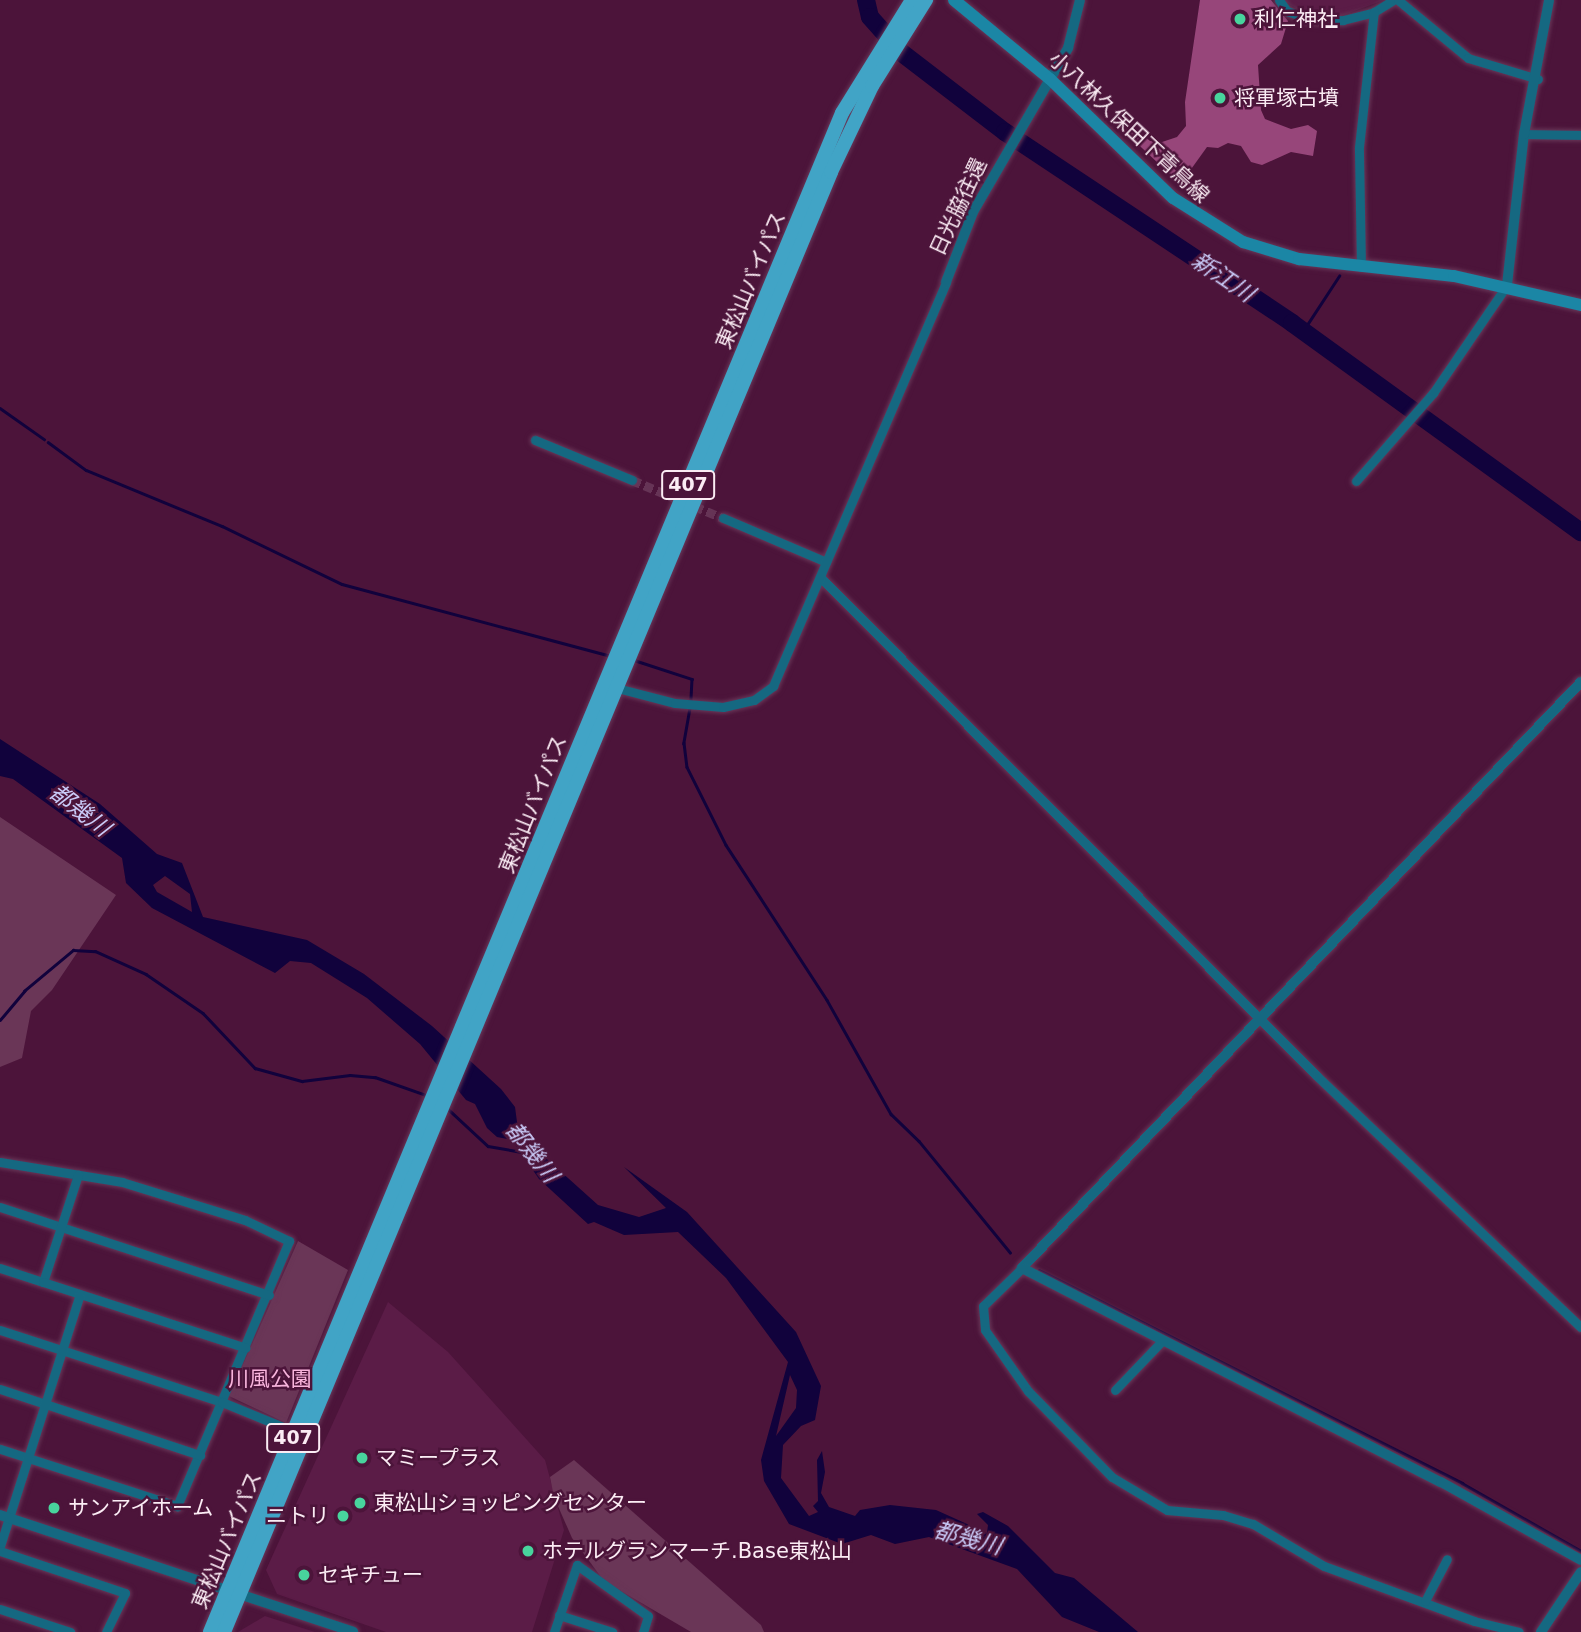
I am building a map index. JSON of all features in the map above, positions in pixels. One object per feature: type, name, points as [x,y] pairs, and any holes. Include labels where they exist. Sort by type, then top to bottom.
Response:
[{"type":"highway","name":"東松山バイパス","points":[[209,1632],[235,1593],[379,1248],[842,113],[881,58],[900,27],[912,0]]},
{"type":"highway","name":"東松山バイパス","points":[[900,27],[926,0]]},
{"type":"highway","name":"東松山バイパス","points":[[513,925],[617,688],[881,58]]},
{"type":"highway","name":"東松山バイパス","points":[[224,1632],[235,1593],[295,1432],[379,1248]]},
{"type":"main road","name":"小八林久保田下青鳥線","points":[[954,0],[1050,79],[1198,217],[1270,252],[1361,267],[1507,285],[1581,305]]},
{"type":"street","points":[[1050,79],[1068,48],[1080,0]]},
{"type":"street","points":[[1279,0],[1287,11],[1309,19],[1343,20],[1374,12],[1393,0]]},
{"type":"street","points":[[1398,0],[1468,58],[1538,79]]},
{"type":"street","points":[[1356,481],[1433,393],[1507,285],[1524,134],[1538,79],[1549,0]]},
{"type":"street","points":[[1361,267],[1359,147],[1374,12]]},
{"type":"street","name":"日光脇往還","points":[[946,282],[973,212],[1006,150],[1050,79]]},
{"type":"street","points":[[1524,134],[1581,135]]},
{"type":"street","points":[[617,688],[706,706],[739,705],[766,694],[820,577],[946,282]]},
{"type":"street","points":[[535,440],[632,480]]},
{"type":"street","points":[[723,518],[826,562]]},
{"type":"street","points":[[820,577],[1260,1017],[1581,1327]]},
{"type":"street","points":[[1519,1632],[1324,1566],[1242,1520],[1167,1510],[1112,1477],[1028,1391],[985,1330],[983,1306],[1581,682]]},
{"type":"street","points":[[0,1163],[122,1182],[245,1220],[289,1241],[269,1295],[177,1506],[0,1449]]},
{"type":"street","points":[[44,1282],[78,1175]]},
{"type":"street","points":[[0,1207],[269,1295]]},
{"type":"street","points":[[0,1268],[246,1348]]},
{"type":"street","points":[[1022,1268],[1441,1482],[1581,1560]]},
{"type":"street","points":[[80,1294],[28,1458],[5,1516],[0,1549],[125,1593],[106,1632]]},
{"type":"street","points":[[0,1330],[222,1402],[295,1432]]},
{"type":"street","points":[[1115,1390],[1163,1340]]},
{"type":"street","points":[[0,1389],[200,1455]]},
{"type":"street","points":[[5,1516],[353,1632]]},
{"type":"street","points":[[1425,1601],[1447,1559]]},
{"type":"street","points":[[554,1632],[577,1565],[648,1616],[643,1632]]},
{"type":"street","points":[[1541,1632],[1581,1572]]},
{"type":"street","points":[[0,1609],[70,1632]]},
{"type":"street","points":[[559,1615],[607,1631]]},
{"type":"shaded area","points":[[1200,0],[1271,0],[1288,21],[1281,44],[1258,65],[1261,110],[1265,119],[1291,129],[1308,125],[1317,131],[1313,156],[1291,152],[1262,165],[1251,162],[1241,146],[1228,143],[1218,148],[1207,147],[1184,179],[1176,180],[1125,132],[1128,122],[1150,141],[1162,142],[1177,137],[1186,126],[1185,102]]},
{"type":"shaded area","points":[[1282,0],[1384,0],[1341,16],[1303,12]]},
{"type":"shaded area","points":[[388,1302],[448,1352],[545,1460],[564,1530],[532,1632],[386,1632],[277,1594],[266,1570]]},
{"type":"shaded area","points":[[265,1616],[315,1632],[238,1632]]},
{"type":"green space","points":[[0,817],[116,895],[52,990],[31,1011],[22,1058],[0,1067]]},
{"type":"green space","name":"川風公園","points":[[298,1241],[348,1270],[286,1423],[229,1396]]},
{"type":"green space","points":[[574,1460],[761,1625],[764,1632],[691,1632],[604,1581],[572,1538],[554,1497],[550,1477]]},
{"type":"water","name":"都幾川","points":[[0,739],[100,804],[157,854],[182,863],[203,917],[307,940],[364,974],[432,1026],[501,1089],[515,1107],[517,1122],[529,1143],[598,1205],[639,1217],[666,1208],[624,1167],[687,1212],[796,1332],[821,1386],[815,1420],[801,1426],[783,1445],[781,1478],[809,1516],[818,1512],[813,1506],[818,1501],[817,1460],[822,1451],[825,1472],[821,1493],[829,1507],[855,1516],[860,1510],[890,1505],[936,1510],[987,1533],[988,1525],[977,1514],[983,1512],[1008,1526],[1055,1573],[1074,1578],[1138,1632],[1099,1632],[1062,1617],[1017,1569],[929,1537],[895,1544],[871,1535],[842,1544],[789,1524],[764,1481],[761,1460],[788,1362],[726,1278],[678,1232],[624,1235],[594,1222],[588,1224],[539,1179],[512,1140],[497,1137],[487,1128],[475,1104],[466,1100],[420,1044],[367,998],[311,963],[290,961],[275,973],[152,908],[126,883],[122,858],[13,779],[0,776]],"holes":[[[165,876],[190,894],[192,912],[157,892],[153,885]],[[790,1375],[797,1390],[796,1408],[776,1436]]]},
{"type":"waterway","name":"新江川","points":[[866,0],[870,17],[902,53],[1005,132],[1292,323],[1581,532]]},
{"type":"waterway","points":[[1303,331],[1339,276]]},
{"type":"waterway","points":[[0,408],[44,439]]},
{"type":"waterway","points":[[48,442],[86,470],[222,526],[342,584],[610,656]]},
{"type":"waterway","points":[[634,660],[692,679],[691,701]]},
{"type":"waterway","points":[[690,708],[684,743],[687,767],[726,845],[827,1000],[891,1114],[919,1141],[1010,1252]]},
{"type":"waterway","points":[[0,1020],[24,991],[73,950],[95,951],[146,974],[203,1013],[255,1068],[302,1081],[350,1075],[375,1077],[426,1095]]},
{"type":"waterway","name":"都幾川","points":[[447,1108],[488,1146],[522,1152]]},
{"type":"waterway","points":[[1039,1270],[1462,1483],[1581,1551]]},
{"type":"tunnel","points":[[632,480],[723,518]]},
{"type":"place","name":"利仁神社","points":[[1240,19]]},
{"type":"place","name":"将軍塚古墳","points":[[1220,98]]},
{"type":"place","name":"マミープラス","points":[[362,1458]]},
{"type":"place","name":"東松山ショッピングセンター","points":[[360,1503]]},
{"type":"place","name":"サンアイホーム","points":[[54,1508]]},
{"type":"place","name":"ニトリ","points":[[343,1516]]},
{"type":"place","name":"ホテルグランマーチ.Base東松山","points":[[528,1551]]},
{"type":"place","name":"セキチュー","points":[[304,1575]]}]
